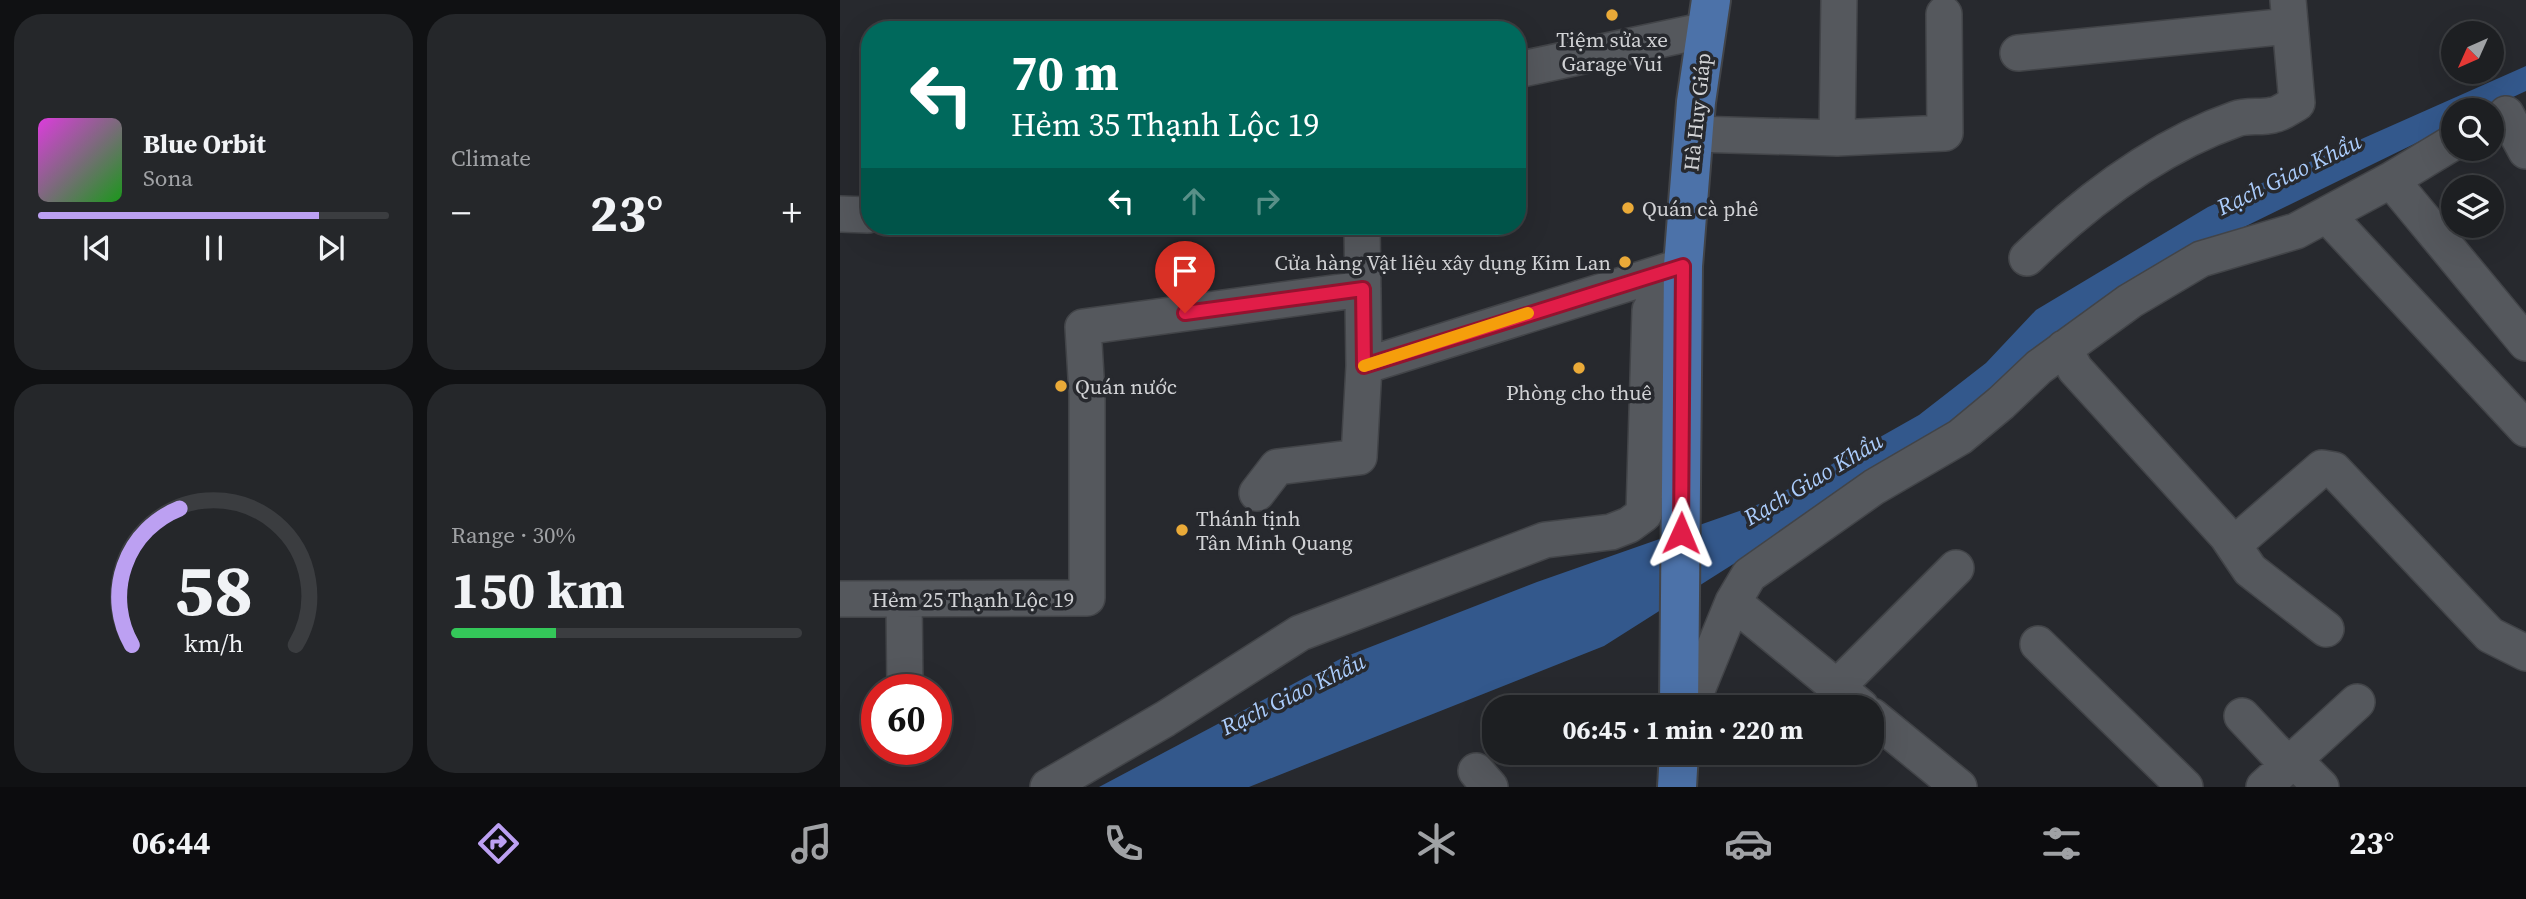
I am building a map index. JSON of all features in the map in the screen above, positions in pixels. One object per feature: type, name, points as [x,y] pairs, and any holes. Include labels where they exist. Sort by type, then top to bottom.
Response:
[{"type":"main road","name":"Hà Huy Giáp","points":[[1683,695],[1683,266],[1694,134],[1709,15]]},
{"type":"main road","points":[[1677,787],[1678,765]]},
{"type":"street","points":[[1837,138],[1839,0]]},
{"type":"street","points":[[2018,53],[2289,13],[2297,103],[2276,115],[2238,118],[2185,142],[2137,170],[2067,219],[2027,258]]},
{"type":"street","points":[[1694,134],[1837,138],[1945,133],[1944,14]]},
{"type":"street","points":[[1526,67],[1709,15]]},
{"type":"street","points":[[2508,113],[2526,151]]},
{"type":"street","points":[[1687,695],[1749,575],[1874,487],[1960,437],[2064,348],[2130,301],[2201,259],[2296,231],[2441,150]]},
{"type":"street","points":[[2390,180],[2526,343]]},
{"type":"street","points":[[2327,215],[2526,429]]},
{"type":"street","points":[[1257,493],[1277,467],[1359,457],[1364,366],[1362,235]]},
{"type":"street","points":[[1364,366],[1683,266]]},
{"type":"street","points":[[1048,787],[1165,719],[1300,633],[1545,540],[1611,533],[1644,514],[1650,310],[1683,266]]},
{"type":"street","name":"Hẻm 25 Thạnh Lộc 19","points":[[840,599],[1087,598],[1087,394],[1083,327],[1363,289]]},
{"type":"street","points":[[2064,348],[2075,369],[2227,536],[2250,570],[2326,629]]},
{"type":"street","points":[[2227,536],[2239,540],[2322,468],[2334,470],[2490,635],[2526,653]]},
{"type":"street","points":[[1851,695],[1956,568]]},
{"type":"street","points":[[904,599],[905,674]]},
{"type":"street","points":[[1733,603],[1847,695]]},
{"type":"street","points":[[2038,644],[2185,787]]},
{"type":"street","points":[[2282,771],[2357,702]]},
{"type":"street","points":[[2242,716],[2282,771],[2321,787]]},
{"type":"street","points":[[1884,726],[1959,787]]},
{"type":"water","points":[[2526,66],[2526,91],[2504,101],[2504,98],[2454,98],[2485,84],[2504,84],[2504,76]]},
{"type":"water","name":"Rạch Giao Khẩu","points":[[2441,104],[2441,131],[2156,270],[1987,412],[1820,519],[1735,563],[1604,646],[1249,787],[1099,787],[1342,658],[1537,582],[1765,502],[1919,415],[1986,363],[2036,310],[2208,207]]},
{"type":"slow traffic","points":[[1364,366],[1528,313]]},
{"type":"place","name":"Tiệm sửa xe Garage Vui","points":[[1612,15]]},
{"type":"place","name":"Quán cà phê","points":[[1628,208]]},
{"type":"place","name":"Cửa hàng Vật liệu xây dụng Kim Lan","points":[[1625,262]]},
{"type":"place","name":"Phòng cho thuê","points":[[1579,368]]},
{"type":"place","name":"Quán nước","points":[[1061,386]]},
{"type":"place","name":"Thánh tịnh Tân Minh Quang","points":[[1182,530]]},
{"type":"route","points":[[1185,313],[1363,289],[1364,366],[1683,266],[1681,533]]}]
